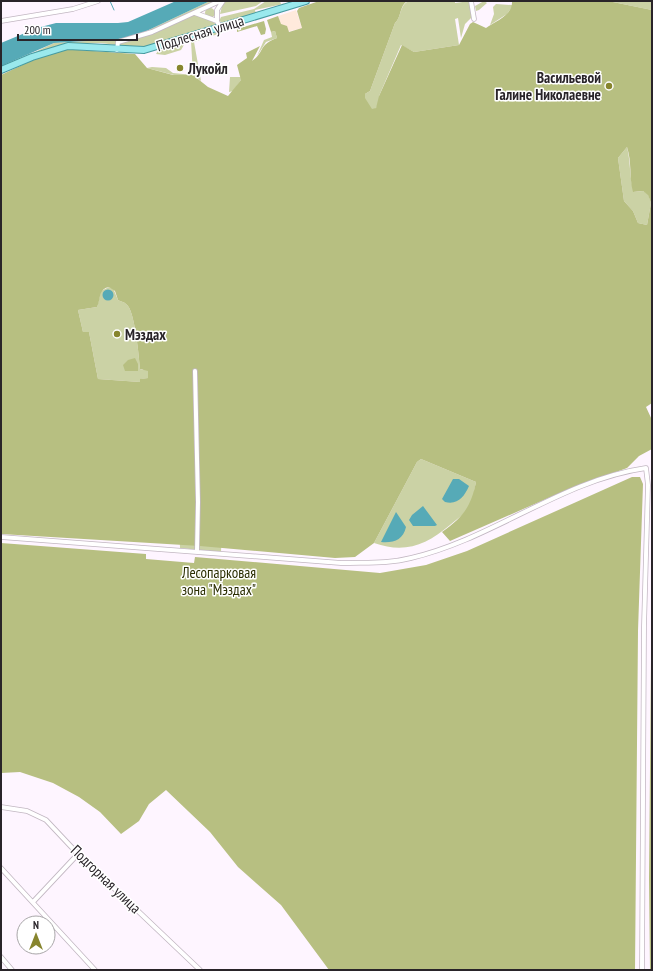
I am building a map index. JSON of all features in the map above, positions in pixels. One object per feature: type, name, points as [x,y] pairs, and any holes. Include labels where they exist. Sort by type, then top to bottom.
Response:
[{"type":"main road","name":"Подлесная улица","points":[[1,70],[32,57],[68,46],[117,50],[144,50],[306,1]]},
{"type":"street","points":[[1,21],[73,9],[98,1]]},
{"type":"street","points":[[117,50],[118,42],[142,36],[222,1]]},
{"type":"street","points":[[220,28],[217,21],[217,10],[222,1]]},
{"type":"street","points":[[471,1],[474,19]]},
{"type":"street","points":[[194,13],[217,21]]},
{"type":"street","points":[[195,370],[198,502],[197,551]]},
{"type":"street","points":[[1,537],[341,563],[383,562],[411,558],[455,544],[557,497],[606,478],[646,468],[648,485],[644,626],[642,970]]},
{"type":"street","name":"Подгорная улица","points":[[1,807],[27,811],[46,820],[78,854],[200,970]]},
{"type":"street","points":[[33,902],[78,854]]},
{"type":"street","points":[[1,868],[95,970]]},
{"type":"street","points":[[1,957],[12,970]]},
{"type":"shaded area","points":[[296,10],[302,28],[283,33],[278,16]]},
{"type":"green space","points":[[210,1],[217,1],[196,11],[216,24],[200,31],[140,48],[101,43],[67,44],[37,52],[1,68],[54,43],[119,39],[138,35]]},
{"type":"green space","points":[[226,1],[263,1],[256,6],[220,14],[222,6]]},
{"type":"green space","points":[[266,1],[280,1],[281,4],[297,1],[255,10],[256,14],[223,23],[219,21],[221,17],[254,9]]},
{"type":"green space","points":[[319,1],[408,1],[403,5],[399,18],[395,23],[370,91],[365,94],[365,98],[372,109],[376,108],[379,96],[402,45],[414,52],[459,45],[470,24],[473,22],[486,28],[507,14],[512,6],[512,1],[608,1],[652,10],[652,403],[646,407],[652,420],[652,449],[639,456],[627,468],[569,489],[450,541],[442,532],[465,511],[472,498],[476,482],[421,459],[417,462],[374,543],[355,557],[335,558],[200,546],[1,534],[1,75],[33,60],[65,49],[135,54],[147,68],[173,75],[193,75],[208,87],[228,96],[241,80],[237,65],[247,58],[246,53],[260,46],[252,61],[259,55],[267,43],[277,38],[275,31],[271,32],[267,20],[278,16],[281,24],[287,26],[289,32],[302,28],[297,11],[299,8]],"holes":[[[627,147],[633,192],[643,191],[648,195],[651,203],[647,225],[638,223],[633,211],[624,201],[618,158]],[[109,287],[115,291],[118,300],[128,306],[133,318],[140,369],[148,371],[148,378],[140,379],[140,382],[98,379],[89,332],[83,332],[78,310],[97,307],[101,292],[105,288]]]},
{"type":"green space","points":[[409,1],[455,1],[455,3],[470,1],[472,17],[465,24],[461,38],[458,18],[455,19],[459,45],[414,52],[401,45],[379,96],[379,103],[373,113],[222,528],[221,552],[180,548],[179,519],[148,378],[141,379],[140,382],[98,379],[89,332],[83,332],[78,310],[97,307],[101,291],[109,287],[113,288],[118,300],[128,306],[133,318],[140,369],[143,370],[365,94],[370,91],[395,23],[399,18],[402,8]]},
{"type":"green space","points":[[484,1],[487,3],[476,11],[475,6]]},
{"type":"green space","points":[[608,1],[652,1],[652,10]]},
{"type":"green space","points":[[496,4],[512,5],[512,7],[507,14],[490,25],[494,14],[493,7]]},
{"type":"green space","points":[[208,8],[212,8],[215,13],[212,18],[208,18],[205,15],[205,11]]},
{"type":"green space","points":[[264,21],[266,29],[265,34],[261,35],[257,26],[237,32],[237,29]]},
{"type":"green space","points":[[220,31],[221,33],[194,42],[201,81],[193,75],[191,41]]},
{"type":"green space","points":[[275,31],[277,38],[266,42],[257,56],[264,40],[272,37],[271,32]]},
{"type":"green space","points":[[185,43],[181,50],[165,55],[156,54],[158,51]]},
{"type":"green space","points":[[147,68],[166,68],[173,73],[193,75],[174,75]]},
{"type":"green space","points":[[230,77],[241,77],[241,80],[233,91],[229,92]]},
{"type":"green space","points":[[627,147],[631,181],[634,192],[643,191],[648,194],[651,203],[647,225],[638,223],[633,211],[624,201],[618,158]]},
{"type":"green space","points":[[135,358],[138,364],[138,371],[125,371],[123,365],[128,360]]},
{"type":"green space","points":[[421,459],[476,482],[470,506],[463,514],[441,532],[415,546],[396,548],[374,543],[417,462]]},
{"type":"green space","name":"Лесопарковая зона \"Мэздах\"","points":[[632,477],[640,477],[643,484],[638,631],[635,970],[329,970],[281,905],[238,867],[210,832],[166,790],[149,804],[139,821],[121,834],[100,812],[79,797],[53,783],[20,772],[1,773],[1,543],[146,554],[146,559],[194,563],[195,557],[380,573],[426,565],[467,551]]},
{"type":"green space","points":[[652,550],[652,970],[650,970],[649,879]]},
{"type":"water","points":[[176,1],[210,1],[138,35],[119,39],[54,43],[1,66],[1,43],[37,28],[56,23],[128,22]]},
{"type":"water","points":[[106,290],[110,290],[112,291],[112,299],[106,300],[103,297],[103,293]]},
{"type":"water","points":[[453,479],[459,479],[469,486],[465,494],[457,501],[450,503],[445,502],[442,499]]},
{"type":"water","points":[[423,506],[437,525],[413,526],[409,520],[412,515]]},
{"type":"water","points":[[396,512],[406,527],[403,535],[394,541],[381,542]]},
{"type":"waterway","points":[[110,1],[114,10]]},
{"type":"place","name":"Лукойл","points":[[180,68]]},
{"type":"place","name":"Васильевой Галине Николаевне","points":[[609,86]]},
{"type":"place","name":"Мэздах","points":[[117,334]]}]
